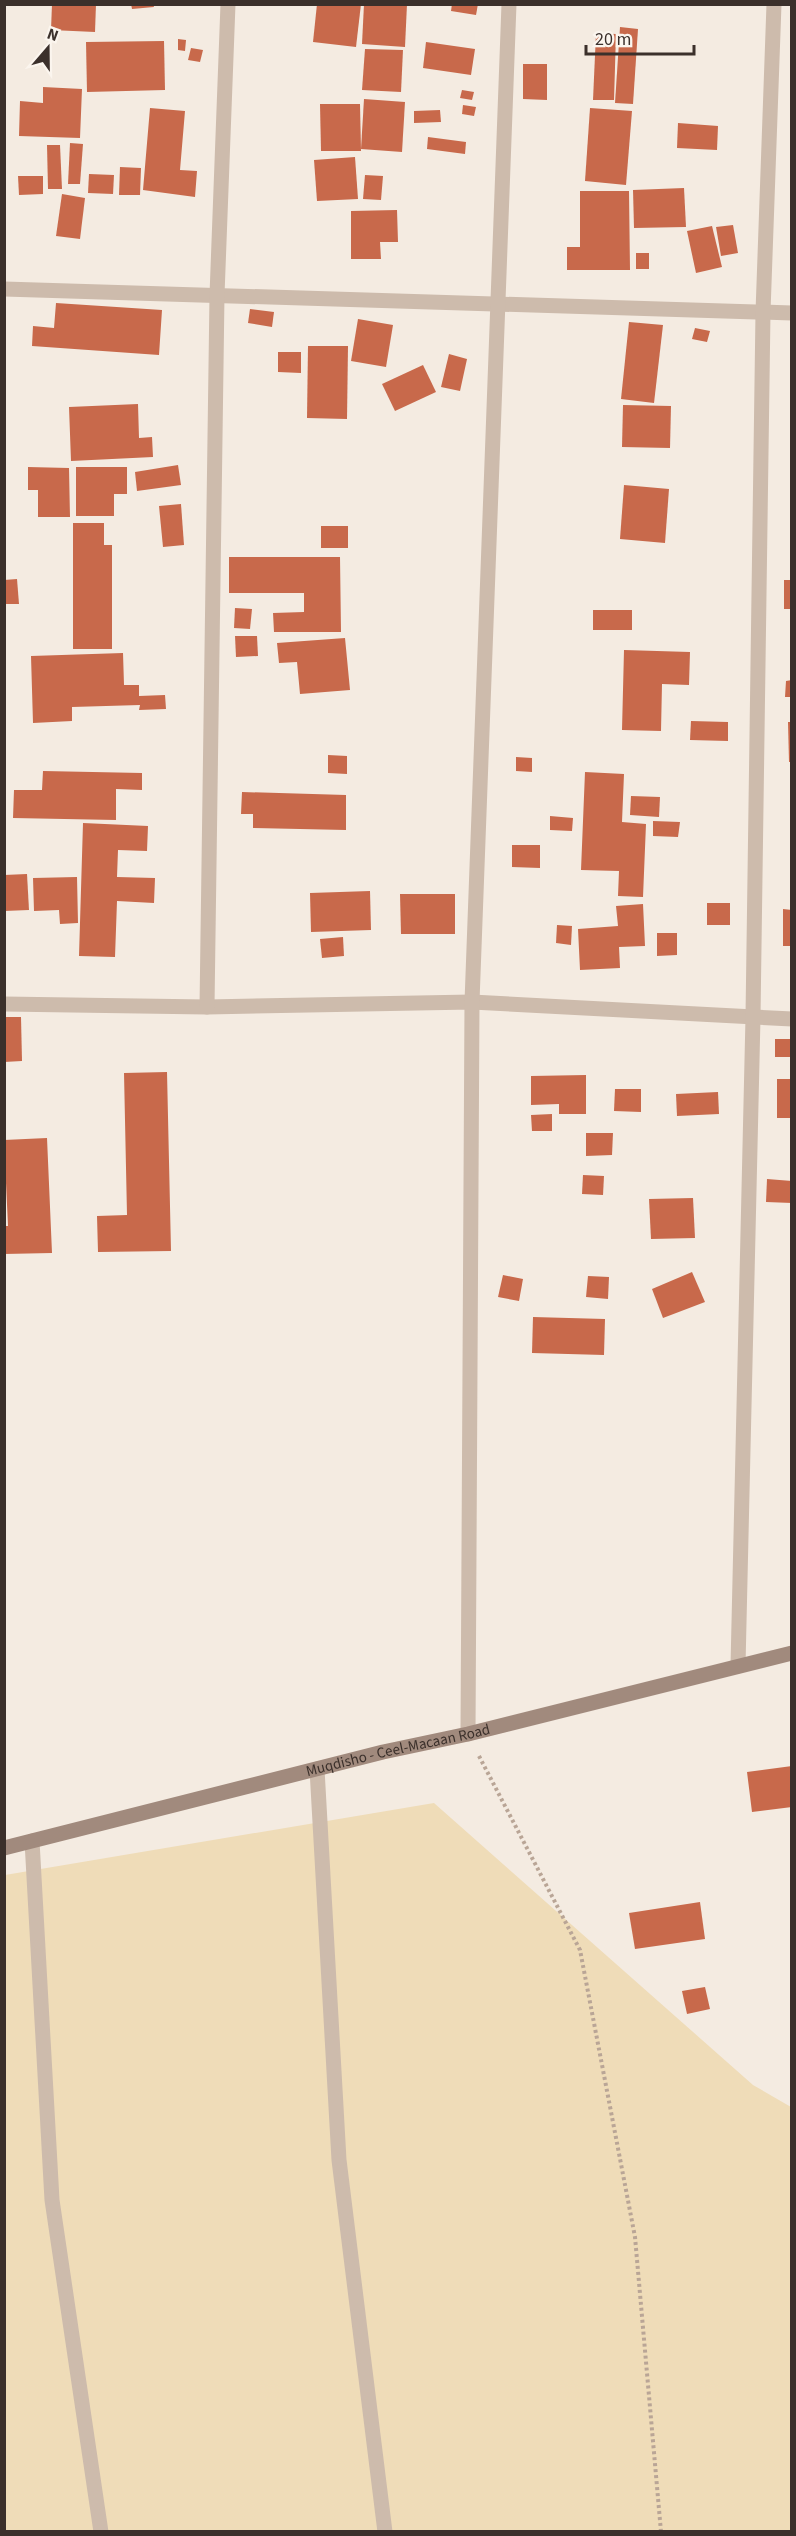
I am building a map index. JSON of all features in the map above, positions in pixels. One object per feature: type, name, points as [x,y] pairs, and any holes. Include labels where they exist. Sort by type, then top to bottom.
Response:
[{"type":"street","points":[[207,1007],[217,295],[228,4]]},
{"type":"street","points":[[468,1734],[472,1002],[499,304],[508,4]]},
{"type":"street","points":[[738,1666],[753,1017],[763,312],[774,4]]},
{"type":"street","points":[[4,288],[792,313]]},
{"type":"street","points":[[4,1004],[207,1007],[472,1002],[792,1019]]},
{"type":"street","name":"Muqdisho - Ceel-Macaan Road","points":[[4,1848],[792,1653]]},
{"type":"street","points":[[317,1769],[339,2160],[385,2532]]},
{"type":"street","points":[[33,1841],[52,2200],[101,2532]]},
{"type":"path","points":[[468,1734],[580,1950],[635,2237],[661,2532]]},
{"type":"sand","points":[[434,1803],[753,2085],[791,2107],[791,2531],[5,2532],[5,1875]]},
{"type":"building","points":[[52,4],[96,4],[95,32],[51,30]]},
{"type":"building","points":[[131,4],[153,4],[154,7],[132,9]]},
{"type":"building","points":[[317,4],[361,4],[356,47],[313,42]]},
{"type":"building","points":[[364,4],[407,4],[405,47],[362,44]]},
{"type":"building","points":[[452,4],[478,4],[476,15],[451,11]]},
{"type":"building","points":[[620,27],[638,29],[633,104],[615,103]]},
{"type":"building","points":[[596,33],[616,34],[614,100],[593,100]]},
{"type":"building","points":[[178,39],[186,40],[185,51],[178,50]]},
{"type":"building","points":[[164,41],[165,90],[87,92],[86,42]]},
{"type":"building","points":[[426,42],[475,49],[471,75],[423,68]]},
{"type":"building","points":[[191,48],[203,50],[200,62],[188,60]]},
{"type":"building","points":[[365,49],[403,50],[401,92],[362,90]]},
{"type":"building","points":[[523,64],[547,64],[547,100],[523,99]]},
{"type":"building","points":[[43,87],[82,89],[80,138],[19,136],[20,101],[43,103]]},
{"type":"building","points":[[462,90],[474,92],[472,100],[460,98]]},
{"type":"building","points":[[364,99],[405,102],[402,152],[361,149]]},
{"type":"building","points":[[320,104],[360,104],[361,151],[321,151]]},
{"type":"building","points":[[463,105],[476,107],[474,116],[462,114]]},
{"type":"building","points":[[150,108],[185,111],[180,170],[197,171],[195,197],[143,190]]},
{"type":"building","points":[[590,108],[632,111],[626,185],[585,181]]},
{"type":"building","points":[[440,110],[441,122],[414,123],[414,111]]},
{"type":"building","points":[[678,123],[718,126],[717,150],[677,148]]},
{"type":"building","points":[[428,137],[466,142],[465,154],[427,149]]},
{"type":"building","points":[[70,143],[83,144],[80,184],[68,184]]},
{"type":"building","points":[[47,145],[60,145],[62,189],[48,189]]},
{"type":"building","points":[[355,157],[358,199],[317,201],[314,160]]},
{"type":"building","points":[[120,167],[141,168],[140,195],[119,195]]},
{"type":"building","points":[[89,174],[114,175],[113,194],[88,193]]},
{"type":"building","points":[[365,175],[383,176],[381,200],[363,199]]},
{"type":"building","points":[[18,176],[43,176],[43,194],[19,195]]},
{"type":"building","points":[[684,188],[686,227],[634,228],[633,190]]},
{"type":"building","points":[[580,191],[629,191],[630,270],[567,270],[567,247],[580,247]]},
{"type":"building","points":[[62,194],[85,198],[80,239],[56,236]]},
{"type":"building","points":[[397,210],[398,242],[380,242],[381,259],[351,259],[351,211]]},
{"type":"building","points":[[733,225],[738,253],[721,256],[716,227]]},
{"type":"building","points":[[712,226],[722,267],[696,273],[687,231]]},
{"type":"building","points":[[636,253],[649,253],[649,269],[636,269]]},
{"type":"building","points":[[56,303],[162,310],[159,355],[32,346],[33,326],[54,328]]},
{"type":"building","points":[[250,309],[274,312],[272,327],[248,323]]},
{"type":"building","points":[[358,319],[393,325],[386,367],[351,361]]},
{"type":"building","points":[[629,322],[663,325],[654,403],[621,399]]},
{"type":"building","points":[[695,328],[710,331],[707,342],[692,339]]},
{"type":"building","points":[[308,346],[348,346],[347,419],[307,418]]},
{"type":"building","points":[[278,352],[301,352],[301,373],[278,372]]},
{"type":"building","points":[[449,354],[467,359],[460,391],[441,387]]},
{"type":"building","points":[[423,365],[436,392],[395,411],[382,384]]},
{"type":"building","points":[[138,404],[139,438],[152,437],[153,457],[71,461],[69,407]]},
{"type":"building","points":[[623,405],[671,406],[670,448],[622,447]]},
{"type":"building","points":[[178,465],[181,485],[137,491],[135,472]]},
{"type":"building","points":[[28,467],[69,468],[70,517],[38,517],[38,490],[28,490]]},
{"type":"building","points":[[76,467],[127,467],[127,494],[114,494],[114,516],[76,516]]},
{"type":"building","points":[[624,485],[669,489],[665,543],[620,539]]},
{"type":"building","points":[[181,504],[184,545],[163,547],[159,506]]},
{"type":"building","points":[[73,523],[104,523],[104,545],[112,545],[112,649],[73,649]]},
{"type":"building","points":[[321,526],[348,526],[348,548],[321,548]]},
{"type":"building","points":[[229,557],[340,557],[341,632],[274,632],[273,613],[304,612],[304,593],[229,593]]},
{"type":"building","points":[[17,579],[19,604],[4,604],[4,580]]},
{"type":"building","points":[[784,580],[792,580],[792,609],[784,609]]},
{"type":"building","points":[[235,608],[252,609],[250,629],[234,628]]},
{"type":"building","points":[[593,610],[632,610],[632,630],[593,630]]},
{"type":"building","points":[[235,636],[257,636],[258,656],[236,657]]},
{"type":"building","points":[[345,638],[350,690],[300,694],[297,662],[279,663],[277,643]]},
{"type":"building","points":[[624,650],[690,652],[689,685],[662,684],[661,731],[622,730]]},
{"type":"building","points":[[123,653],[124,685],[139,685],[139,696],[165,695],[166,709],[139,710],[140,705],[72,707],[72,721],[33,723],[31,656]]},
{"type":"building","points":[[792,680],[792,697],[785,697],[786,681]]},
{"type":"building","points":[[691,721],[728,722],[728,741],[690,740]]},
{"type":"building","points":[[788,722],[792,722],[792,762],[789,762]]},
{"type":"building","points":[[328,755],[347,756],[347,774],[328,773]]},
{"type":"building","points":[[516,757],[532,758],[532,772],[516,771]]},
{"type":"building","points":[[43,771],[142,773],[142,790],[116,789],[116,820],[13,818],[14,790],[42,790]]},
{"type":"building","points":[[585,772],[624,774],[622,822],[646,824],[643,897],[618,896],[619,871],[581,870]]},
{"type":"building","points":[[242,792],[346,795],[346,830],[253,828],[253,814],[241,814]]},
{"type":"building","points":[[631,796],[660,797],[659,817],[630,815]]},
{"type":"building","points":[[550,816],[573,818],[572,831],[550,830]]},
{"type":"building","points":[[653,821],[680,822],[678,837],[653,836]]},
{"type":"building","points":[[83,823],[148,826],[147,851],[118,850],[117,877],[155,878],[154,903],[117,901],[115,957],[79,956]]},
{"type":"building","points":[[512,845],[540,845],[540,868],[512,867]]},
{"type":"building","points":[[27,874],[29,910],[4,911],[4,875]]},
{"type":"building","points":[[77,877],[78,923],[60,924],[59,910],[34,911],[33,878]]},
{"type":"building","points":[[370,891],[371,930],[311,932],[310,893]]},
{"type":"building","points":[[400,894],[455,894],[455,934],[401,934]]},
{"type":"building","points":[[707,903],[730,903],[730,925],[707,925]]},
{"type":"building","points":[[643,904],[645,946],[619,947],[620,968],[580,970],[578,929],[618,926],[616,906]]},
{"type":"building","points":[[783,909],[792,910],[792,946],[783,946]]},
{"type":"building","points":[[557,925],[572,926],[571,945],[556,943]]},
{"type":"building","points":[[657,933],[677,933],[677,955],[657,956]]},
{"type":"building","points":[[343,937],[344,956],[322,958],[320,939]]},
{"type":"building","points":[[4,1017],[21,1017],[22,1061],[4,1062]]},
{"type":"building","points":[[775,1039],[792,1039],[792,1057],[775,1057]]},
{"type":"building","points":[[167,1072],[171,1251],[98,1252],[97,1216],[127,1215],[124,1073]]},
{"type":"building","points":[[586,1075],[586,1114],[559,1114],[559,1104],[531,1105],[531,1076]]},
{"type":"building","points":[[777,1079],[792,1079],[792,1118],[777,1118]]},
{"type":"building","points":[[615,1089],[641,1089],[641,1112],[614,1111]]},
{"type":"building","points":[[718,1092],[719,1114],[677,1116],[676,1094]]},
{"type":"building","points":[[552,1114],[552,1131],[532,1131],[531,1115]]},
{"type":"building","points":[[586,1133],[613,1133],[612,1155],[586,1156]]},
{"type":"building","points":[[47,1138],[52,1253],[4,1254],[4,1226],[8,1226],[4,1140]]},
{"type":"building","points":[[583,1175],[604,1176],[603,1195],[582,1194]]},
{"type":"building","points":[[767,1179],[792,1181],[792,1203],[766,1202]]},
{"type":"building","points":[[693,1198],[695,1238],[651,1239],[649,1199]]},
{"type":"building","points":[[692,1272],[705,1302],[663,1318],[652,1289]]},
{"type":"building","points":[[503,1275],[523,1279],[519,1301],[498,1297]]},
{"type":"building","points":[[588,1276],[609,1277],[608,1299],[586,1297]]},
{"type":"building","points":[[533,1317],[605,1319],[604,1355],[532,1353]]},
{"type":"building","points":[[792,1766],[792,1807],[752,1812],[747,1772]]},
{"type":"building","points":[[700,1902],[705,1939],[635,1949],[629,1913]]},
{"type":"building","points":[[705,1987],[710,2009],[687,2014],[682,1991]]}]
